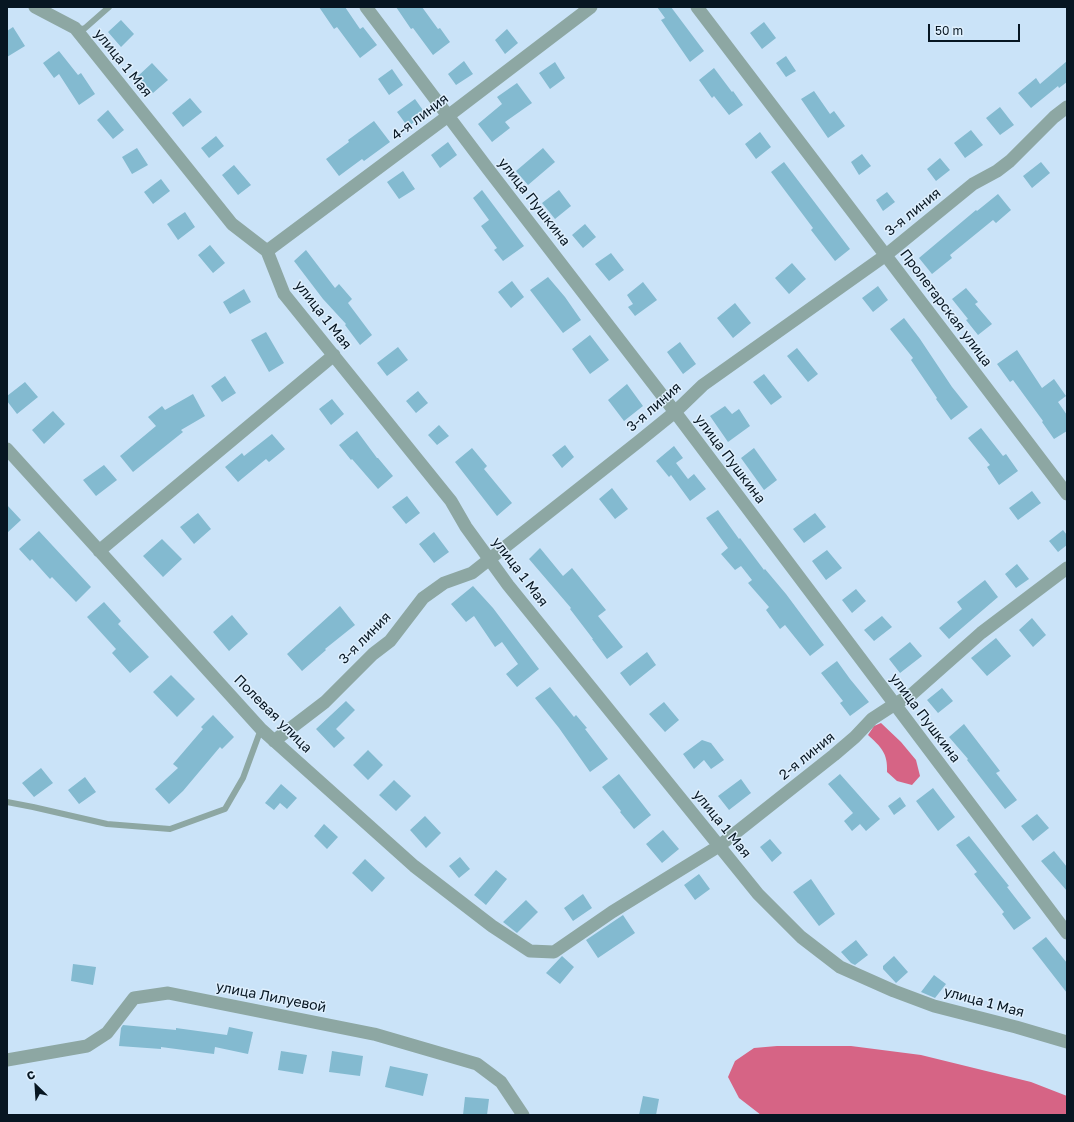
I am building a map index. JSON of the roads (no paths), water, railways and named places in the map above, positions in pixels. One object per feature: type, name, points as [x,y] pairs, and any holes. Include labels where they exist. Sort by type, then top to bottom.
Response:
[{"type":"street","name":"улица 1 Мая","points":[[35,7],[75,28],[232,224],[267,251],[284,294],[451,501],[466,527],[508,585],[758,894],[801,937],[840,967],[894,991],[934,1006],[1067,1042]]},
{"type":"street","name":"улица Пушкина","points":[[366,7],[1067,933]]},
{"type":"street","name":"4-я линия","points":[[267,251],[591,7]]},
{"type":"street","name":"Пролетарская улица","points":[[697,7],[1067,494]]},
{"type":"street","name":"3-я линия","points":[[274,741],[325,702],[373,654],[390,641],[423,598],[444,584],[472,573],[674,412],[703,385],[886,255],[973,184],[997,171],[1010,161],[1054,117],[1067,107]]},
{"type":"street","points":[[99,551],[334,355]]},
{"type":"street","name":"Полевая улица","points":[[7,449],[261,729],[274,741],[414,866],[492,926],[530,952],[554,952]]},
{"type":"street","name":"2-я линия","points":[[554,952],[612,912],[719,846],[834,755],[855,737],[872,719],[894,704],[911,695],[981,633],[1067,568]]},
{"type":"street","name":"улица Лилуевой","points":[[7,1060],[88,1046],[107,1033],[134,998],[168,993],[374,1034],[477,1064],[501,1082],[523,1115]]},
{"type":"lane","points":[[75,28],[84,29],[110,7]]},
{"type":"lane","points":[[7,802],[107,824],[170,829],[224,809],[243,778],[261,729]]}]
